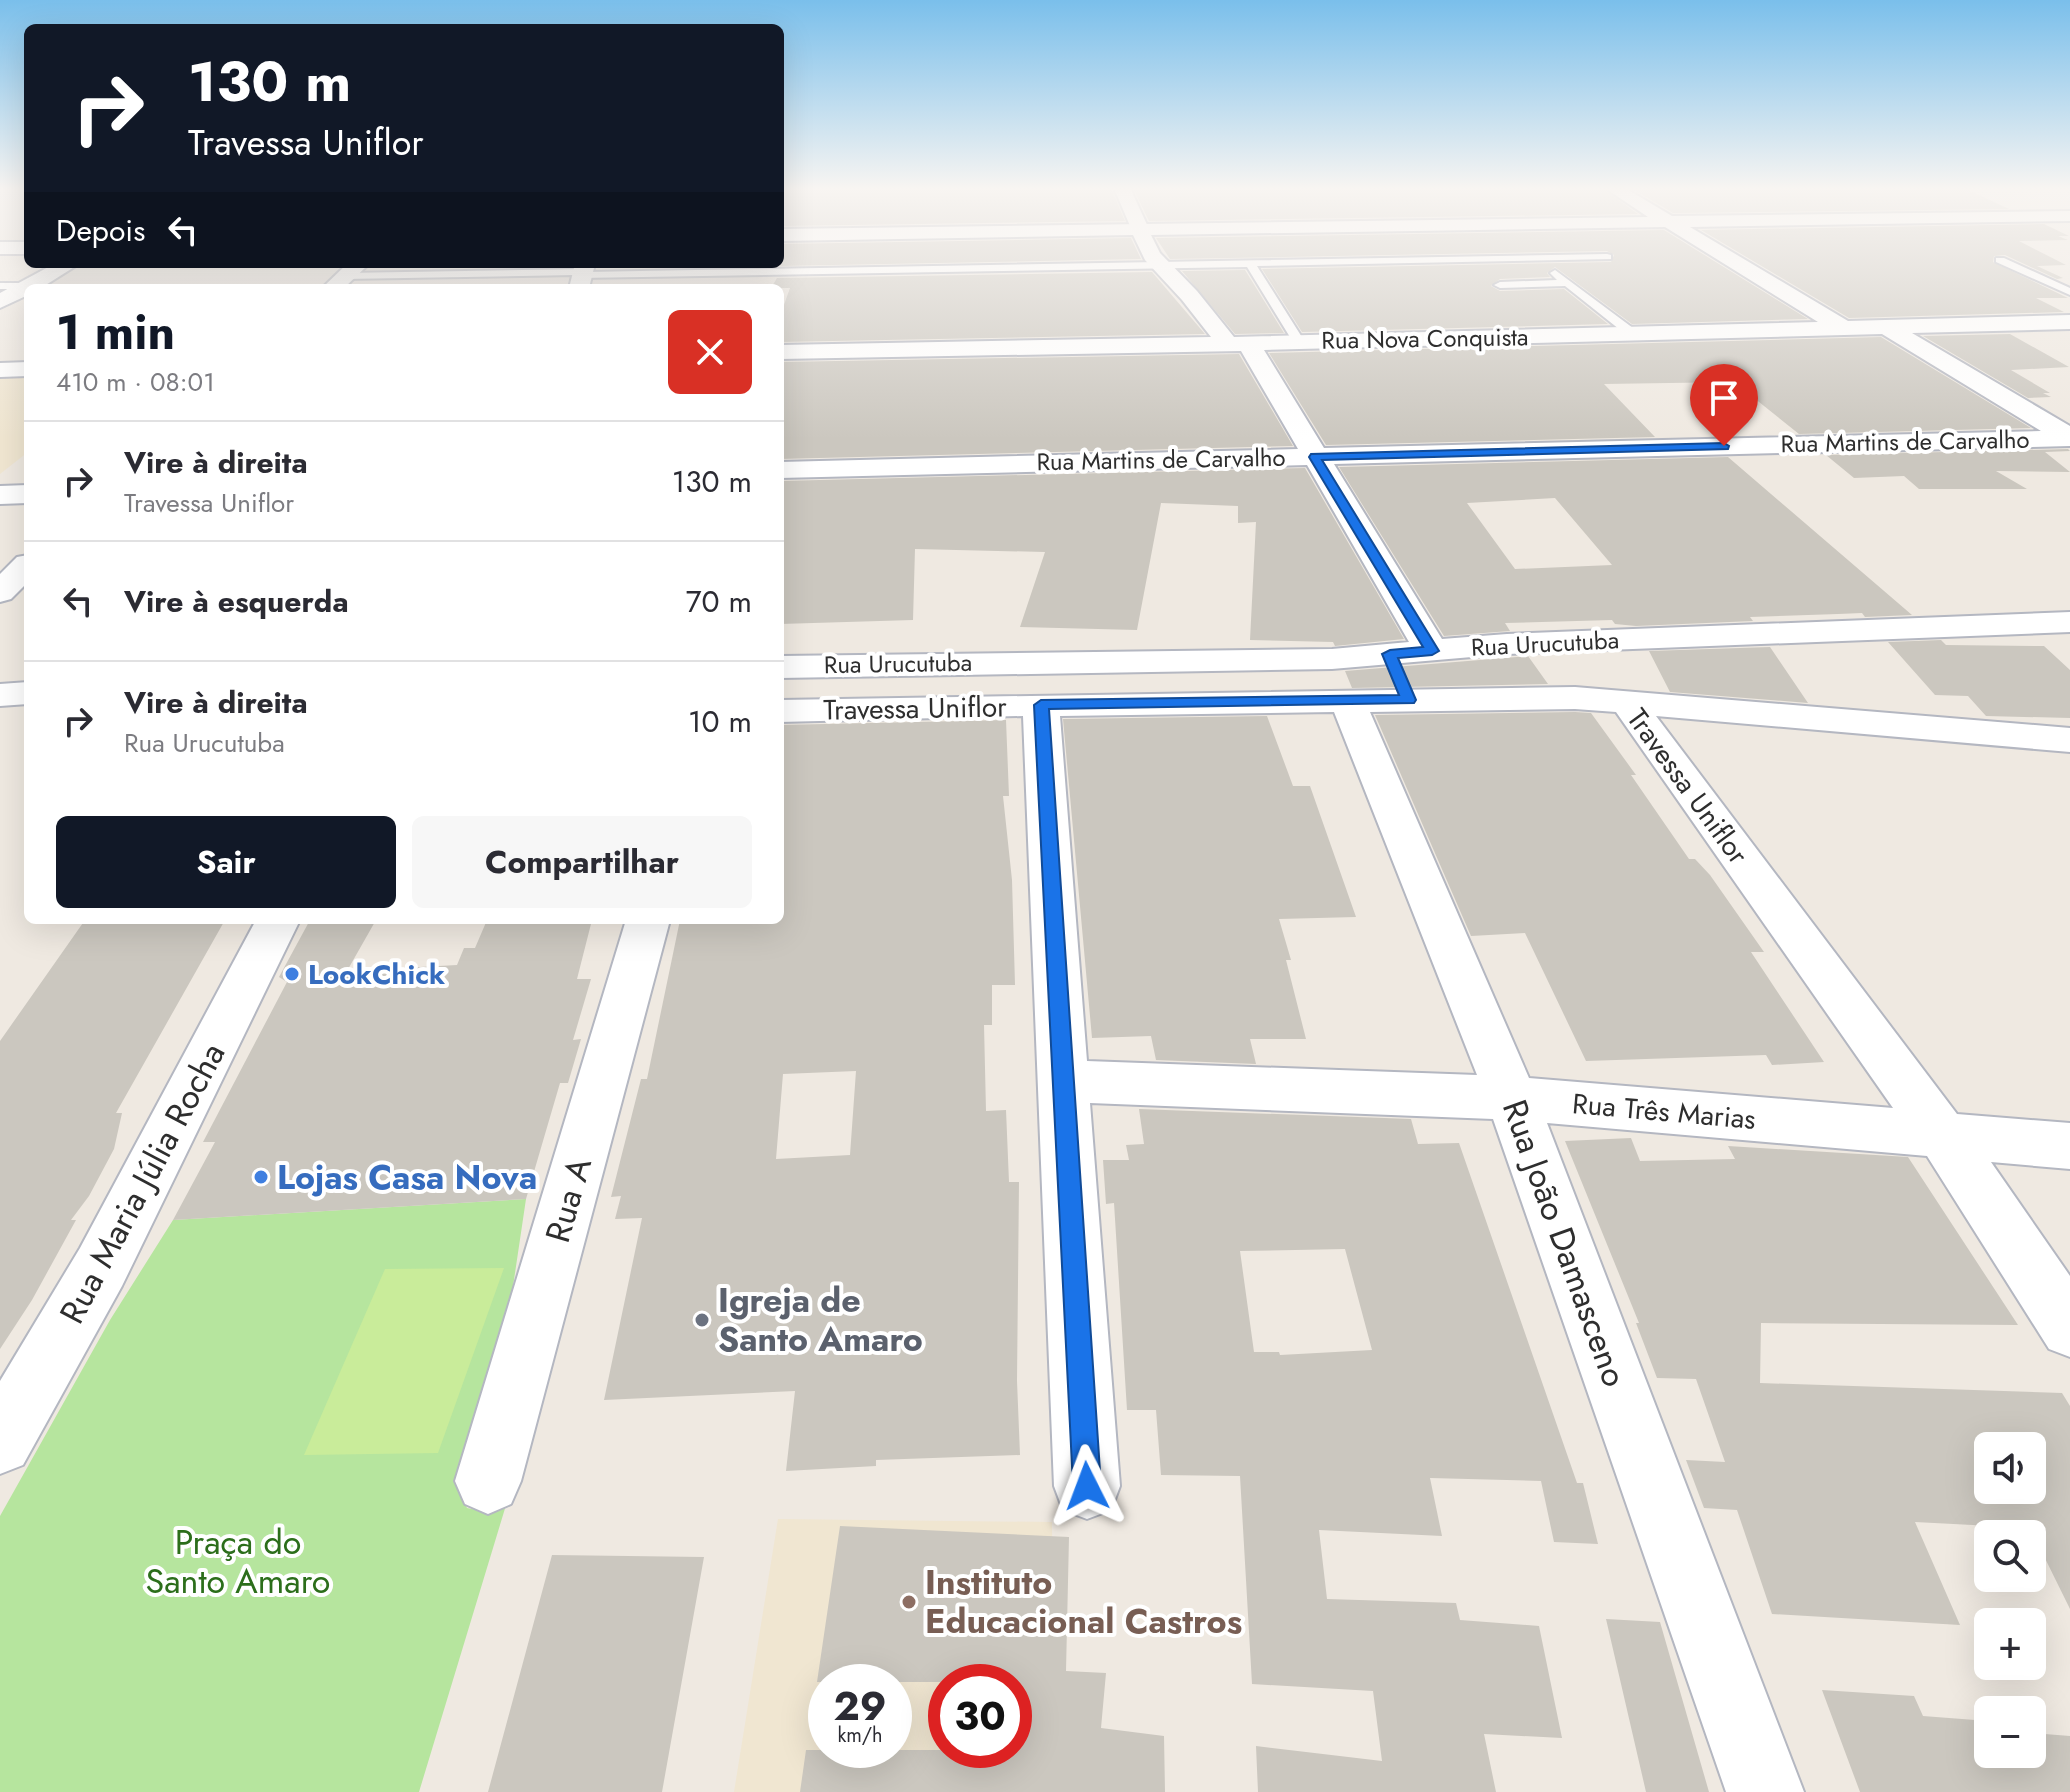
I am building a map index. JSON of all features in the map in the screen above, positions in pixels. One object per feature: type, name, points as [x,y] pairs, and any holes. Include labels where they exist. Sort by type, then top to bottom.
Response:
[{"type":"street","points":[[34,284],[55,272]]},
{"type":"street","points":[[1164,272],[1238,344],[1315,457],[1432,651]]},
{"type":"street","points":[[1750,272],[1845,329]]},
{"type":"street","points":[[0,302],[24,289]]},
{"type":"street","name":"Rua Nova Conquista","points":[[784,352],[1890,329],[2070,322]]},
{"type":"street","points":[[1890,329],[2070,437]]},
{"type":"street","points":[[0,370],[24,369]]},
{"type":"street","name":"Rua Martins de Carvalho","points":[[784,470],[2070,437]]},
{"type":"street","points":[[0,495],[24,494]]},
{"type":"street","points":[[0,592],[24,568]]},
{"type":"street","name":"Rua Urucutuba","points":[[784,667],[1332,659],[1507,644],[2070,622]]},
{"type":"street","points":[[1390,654],[1408,700]]},
{"type":"street","points":[[0,695],[24,693]]},
{"type":"street","name":"Travessa Uniflor","points":[[784,711],[1347,700],[1626,701],[1943,1136],[2070,1328]]},
{"type":"street","name":"Rua João Damasceno","points":[[1347,700],[1512,1098],[1765,1792]]},
{"type":"street","points":[[1626,701],[2070,740]]},
{"type":"street","points":[[1041,705],[1087,1486]]},
{"type":"street","name":"Rua Maria Júlia Rocha","points":[[0,1442],[19,1378],[101,1267],[276,924]]},
{"type":"street","name":"Rua A","points":[[488,1481],[647,924]]},
{"type":"street","name":"Rua Três Marias","points":[[1065,1081],[1512,1098],[2070,1146]]},
{"type":"lane","points":[[345,276],[825,272]]},
{"type":"lane","points":[[1255,272],[1299,342]]},
{"type":"lane","points":[[2025,272],[2070,292]]},
{"type":"lane","points":[[1555,273],[1633,334]]},
{"type":"lane","points":[[1500,285],[1568,283]]},
{"type":"lane","points":[[0,286],[24,286]]},
{"type":"shaded area","points":[[24,373],[24,455],[0,474],[0,374]]},
{"type":"shaded area","name":"Instituto Educacional Castros","points":[[778,1519],[1052,1522],[1053,1792],[734,1792]]},
{"type":"green space","name":"Praça do Santo Amaro","points":[[526,1199],[504,1347],[462,1472],[461,1495],[467,1508],[482,1511],[510,1492],[419,1792],[0,1792],[0,1516],[110,1320],[173,1220]]},
{"type":"green space","points":[[504,1268],[438,1453],[304,1455],[385,1269]]},
{"type":"building","points":[[1152,272],[1205,334],[784,342],[784,305],[790,288],[784,288],[784,284],[773,284],[777,278]]},
{"type":"building","points":[[1183,272],[1246,272],[1284,333],[1235,334]]},
{"type":"building","points":[[1264,272],[1549,272],[1550,277],[1500,279],[1491,286],[1500,291],[1564,289],[1608,324],[1302,332]]},
{"type":"building","points":[[1561,272],[1731,272],[1808,319],[1632,324]]},
{"type":"building","points":[[1771,272],[2013,272],[2068,298],[2036,298],[2064,312],[1849,318]]},
{"type":"building","points":[[2041,272],[2063,278],[2057,279]]},
{"type":"building","points":[[2010,334],[2069,367],[2011,370],[2050,393],[2043,393],[2051,397],[2028,398],[1923,336]]},
{"type":"building","points":[[1881,337],[2031,428],[1799,434],[1734,382],[1604,384],[1655,437],[1326,445],[1269,353]]},
{"type":"building","points":[[1239,354],[1293,446],[784,459],[784,362]]},
{"type":"building","points":[[2070,451],[2045,452],[2070,472],[1996,471],[2027,489],[1919,489],[1904,476],[1854,478],[1826,455]]},
{"type":"building","points":[[1728,457],[1912,615],[1865,617],[1862,613],[1750,617],[1753,621],[1636,626],[1615,624],[1612,620],[1505,623],[1510,631],[1444,636],[1339,467]],"holes":[[[1555,498],[1612,565],[1515,569],[1467,503]]]},
{"type":"building","points":[[1305,468],[1404,639],[1335,646],[1333,642],[1250,640],[1256,522],[1238,523],[1238,506],[1161,503],[1137,630],[1020,627],[1045,552],[915,549],[913,620],[784,624],[784,481]]},
{"type":"building","points":[[1941,640],[1946,645],[2044,646],[2070,670],[2070,718],[1986,716],[1968,696],[1935,695],[1888,642]]},
{"type":"building","points":[[1770,647],[1808,703],[1670,692],[1649,651]]},
{"type":"building","points":[[1528,656],[1548,684],[1352,688],[1345,671]]},
{"type":"building","points":[[1591,713],[1636,775],[1631,775],[1689,859],[1695,859],[1710,875],[1764,952],[1751,952],[1824,1062],[1772,1065],[1766,1055],[1586,1061],[1525,933],[1471,936],[1375,715]]},
{"type":"building","points":[[1267,716],[1293,786],[1310,786],[1356,917],[1279,919],[1291,960],[1286,960],[1306,1039],[1250,1039],[1256,1064],[1156,1060],[1151,1036],[1092,1038],[1063,719]]},
{"type":"building","points":[[1006,720],[1009,796],[1003,796],[1012,880],[1015,985],[992,985],[992,1025],[984,1025],[986,1111],[1006,1110],[1009,1182],[1019,1182],[1017,1381],[1020,1455],[876,1460],[876,1466],[786,1471],[795,1391],[604,1400],[642,1218],[615,1219],[621,1196],[611,1197],[641,1079],[647,1079],[679,924],[784,924],[784,725]],"holes":[[[856,1071],[850,1155],[776,1159],[783,1074]]]},
{"type":"building","points":[[82,924],[223,924],[116,1113],[122,1113],[114,1149],[89,1196],[71,1220],[76,1220],[32,1300],[0,1349],[0,1041]]},
{"type":"building","points":[[308,924],[374,924],[347,971],[457,965],[464,948],[475,948],[485,924],[591,924],[577,979],[591,979],[573,1040],[581,1039],[568,1083],[560,1083],[526,1199],[173,1220],[215,1142],[203,1142],[287,982],[279,977]]},
{"type":"building","points":[[1139,1109],[1411,1119],[1418,1144],[1459,1143],[1577,1483],[1583,1483],[1598,1544],[1554,1542],[1541,1481],[1430,1478],[1442,1536],[1319,1530],[1327,1599],[1456,1603],[1460,1620],[1539,1626],[1562,1738],[1484,1734],[1496,1792],[1258,1792],[1256,1746],[1382,1761],[1373,1691],[1252,1684],[1240,1476],[1161,1475],[1156,1410],[1127,1410],[1114,1203],[1106,1204],[1103,1160],[1129,1160],[1126,1145],[1144,1144]],"holes":[[[1345,1249],[1372,1350],[1280,1355],[1279,1352],[1254,1352],[1240,1251]]]},
{"type":"building","points":[[1631,1138],[1640,1161],[1735,1159],[1728,1146],[1908,1157],[2018,1325],[1761,1323],[1760,1383],[2062,1393],[2070,1406],[2070,1609],[2046,1560],[2046,1520],[1974,1520],[1974,1525],[1915,1522],[1960,1625],[1772,1614],[1737,1510],[1704,1508],[1686,1460],[1725,1462],[1696,1379],[1657,1378],[1636,1323],[1639,1323],[1565,1141]]},
{"type":"building","points":[[840,1526],[1069,1537],[1066,1671],[1106,1673],[1101,1728],[1164,1736],[1165,1792],[800,1792],[806,1750],[808,1768],[912,1768],[912,1750],[928,1750],[928,1768],[1032,1768],[1032,1664],[928,1664],[928,1682],[912,1682],[912,1664],[820,1664]]},
{"type":"building","points":[[552,1555],[704,1557],[662,1792],[488,1792]]},
{"type":"building","points":[[1606,1619],[1660,1622],[1709,1792],[1646,1792]]},
{"type":"building","points":[[1822,1690],[1914,1696],[1923,1716],[1974,1720],[1974,1768],[2046,1768],[2046,1734],[2070,1736],[2070,1792],[1860,1792]]},
{"type":"place","name":"LookChick","points":[[292,974]]},
{"type":"place","name":"Lojas Casa Nova","points":[[261,1177]]},
{"type":"place","name":"Igreja de Santo Amaro","points":[[702,1320]]},
{"type":"place","name":"Instituto Educacional Castros","points":[[909,1602]]},
{"type":"route","points":[[1087,1486],[1041,705],[1408,700],[1390,654],[1432,651],[1315,457],[1724,446]]}]
